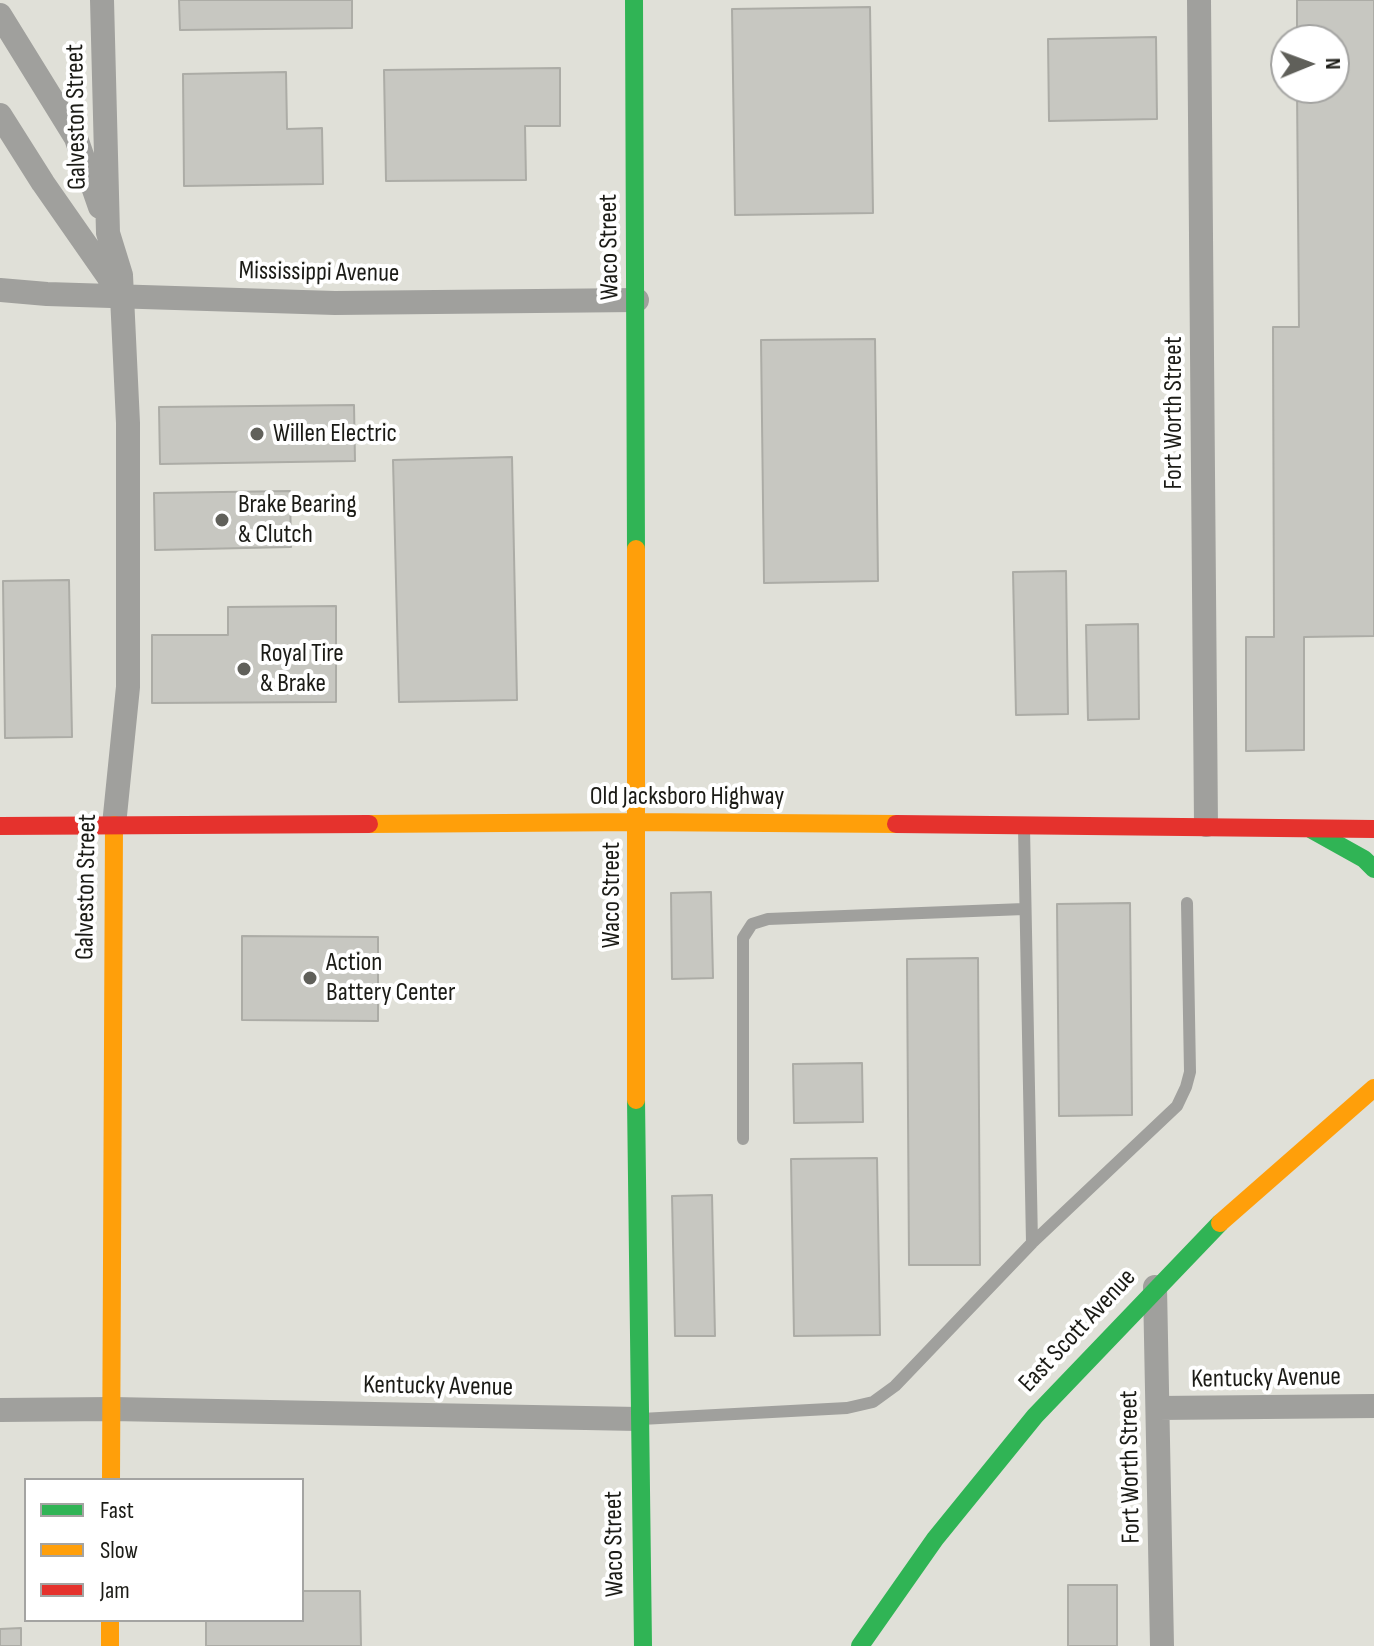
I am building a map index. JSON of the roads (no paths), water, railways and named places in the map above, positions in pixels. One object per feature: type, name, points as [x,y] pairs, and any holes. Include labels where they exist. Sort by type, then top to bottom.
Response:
[{"type":"main road","name":"Waco Street","points":[[634,0],[638,1419],[643,1646]]},
{"type":"main road","name":"Old Jacksboro Highway","points":[[0,826],[638,822],[1024,827],[1206,825],[1374,829]]},
{"type":"main road","name":"Galveston Street","points":[[111,1478],[114,825]]},
{"type":"main road","points":[[1308,827],[1364,859],[1374,869]]},
{"type":"main road","points":[[1370,1091],[1374,1071]]},
{"type":"main road","name":"East Scott Avenue","points":[[860,1646],[935,1539],[1035,1416],[1211,1231],[1370,1091]]},
{"type":"main road","points":[[110,1622],[110,1646]]},
{"type":"street","name":"Galveston Street","points":[[102,0],[108,233]]},
{"type":"street","name":"Fort Worth Street","points":[[1199,0],[1206,825]]},
{"type":"street","name":"Galveston Street","points":[[0,15],[76,138],[121,275],[128,423],[128,687],[114,825]]},
{"type":"street","name":"Galveston Street","points":[[0,115],[122,296]]},
{"type":"street","name":"Mississippi Avenue","points":[[0,290],[335,303],[637,300]]},
{"type":"street","name":"Fort Worth Street","points":[[1155,1287],[1162,1646]]},
{"type":"street","name":"Kentucky Avenue","points":[[1158,1408],[1374,1406]]},
{"type":"street","name":"Kentucky Avenue","points":[[0,1410],[112,1409],[638,1419]]},
{"type":"lane","points":[[1024,827],[1032,1243]]},
{"type":"lane","points":[[1032,1243],[1177,1106],[1186,1087],[1190,1072],[1187,903]]},
{"type":"lane","points":[[743,1139],[743,938],[752,924],[768,919],[1024,909]]},
{"type":"lane","name":"Kentucky Avenue","points":[[638,1419],[847,1408],[873,1402],[895,1386],[1032,1243]]},
{"type":"place","name":"Willen Electric","points":[[257,434]]},
{"type":"place","name":"Brake Bearing & Clutch","points":[[222,520]]},
{"type":"place","name":"Royal Tire & Brake","points":[[244,669]]},
{"type":"place","name":"Action Battery Center","points":[[310,978]]}]
